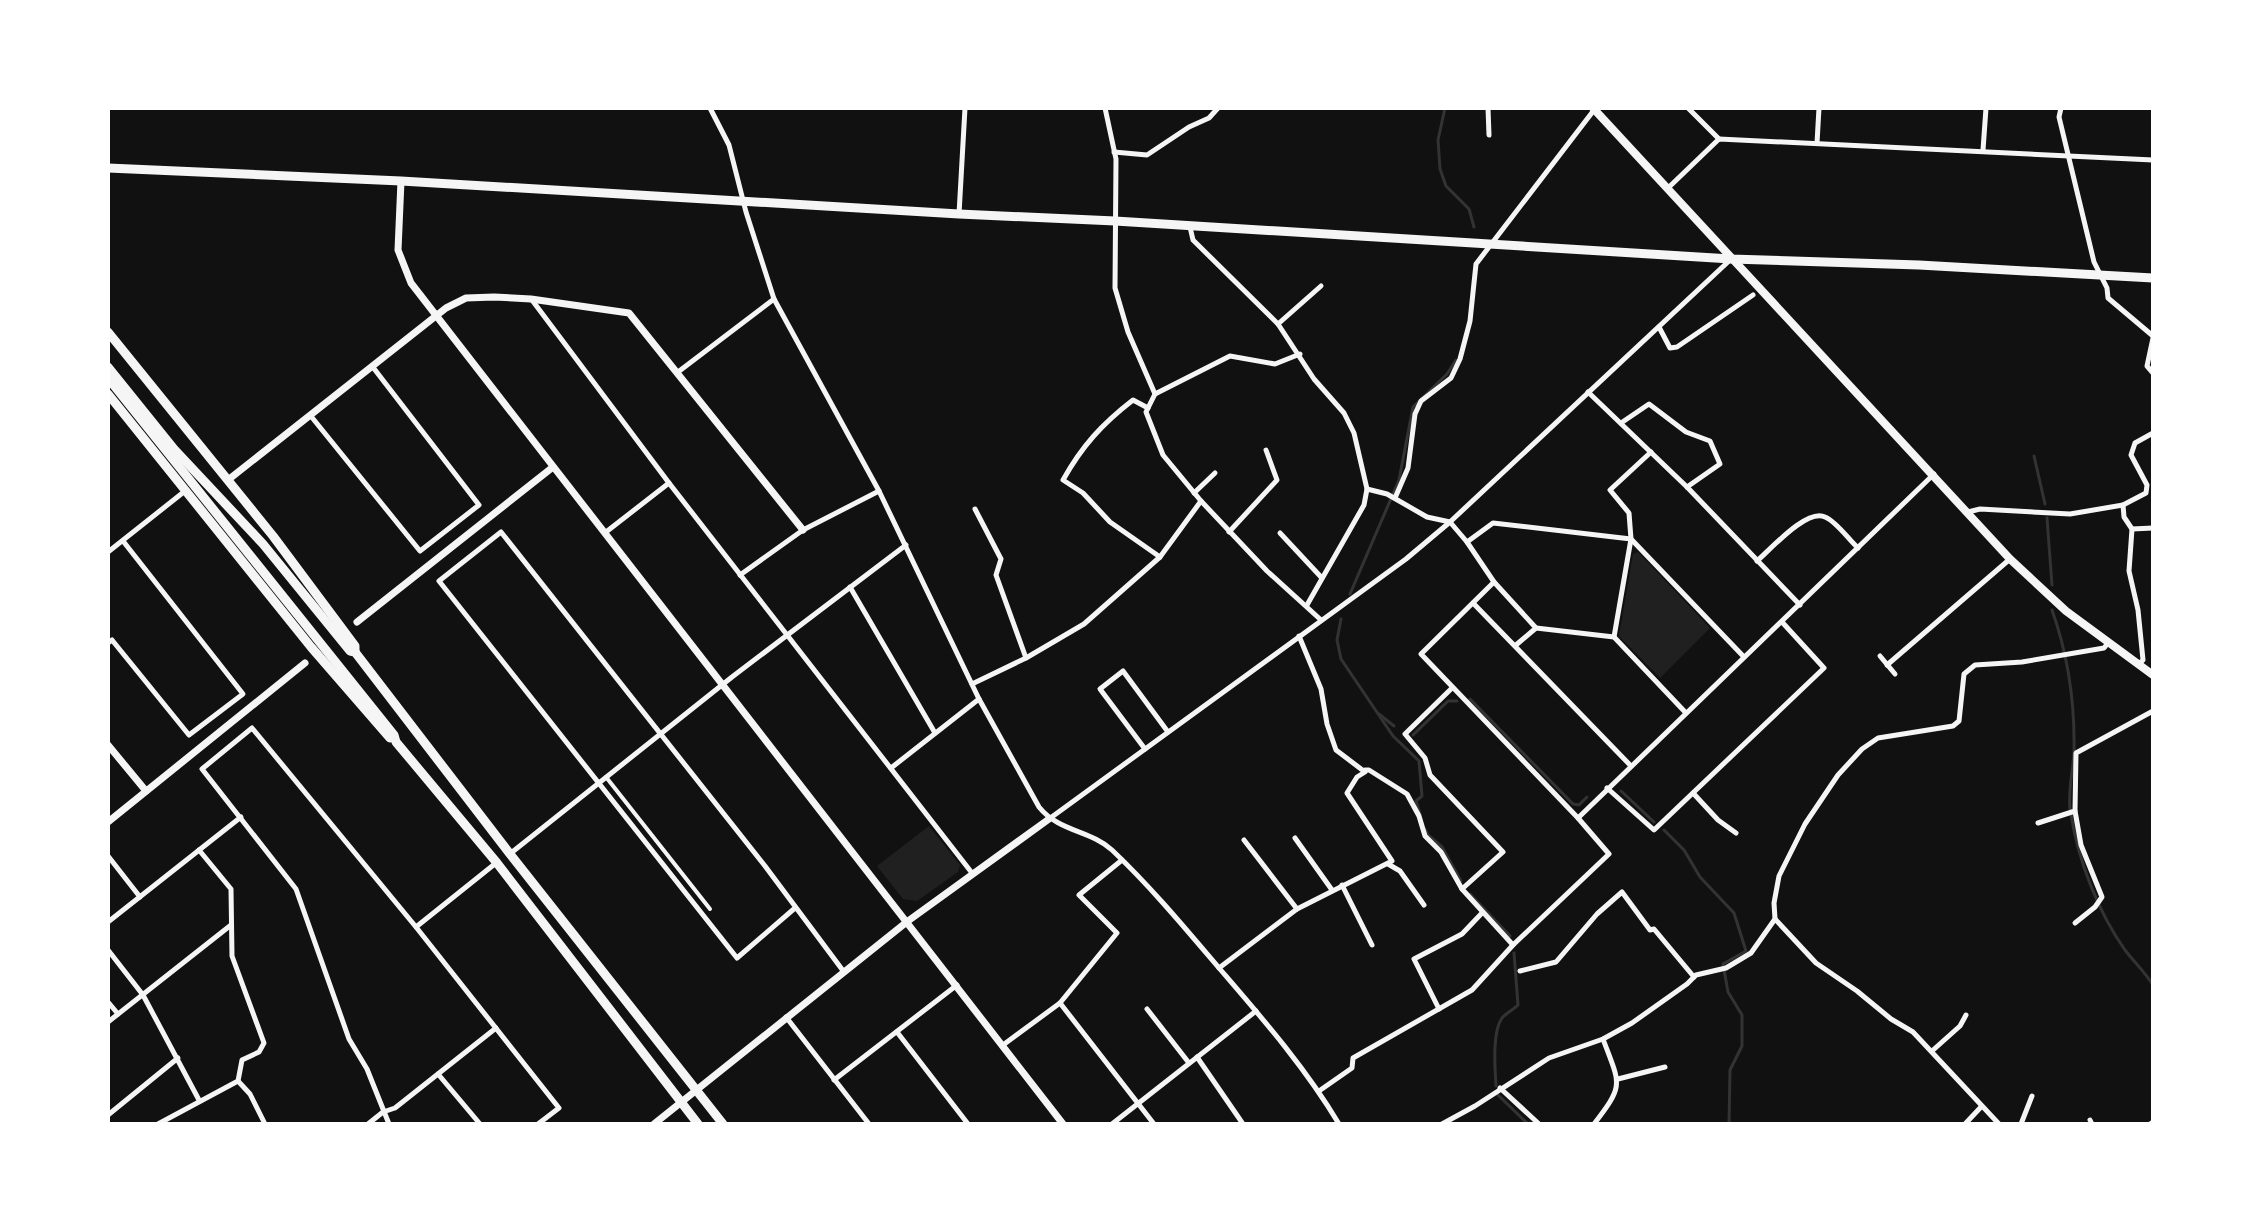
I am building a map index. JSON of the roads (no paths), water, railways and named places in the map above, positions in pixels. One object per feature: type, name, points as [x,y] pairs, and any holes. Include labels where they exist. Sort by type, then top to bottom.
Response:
[{"type":"main road","points":[[1593,109],[2010,559],[2066,611],[2153,675]]},
{"type":"main road","points":[[108,168],[401,181],[1115,221],[1731,259],[2153,278]]},
{"type":"main road","points":[[108,332],[228,480],[355,646],[355,652]]},
{"type":"main road","points":[[108,367],[174,449],[263,544],[350,651],[355,652],[723,1124]]},
{"type":"main road","points":[[108,378],[394,735],[396,742]]},
{"type":"main road","points":[[108,394],[311,647],[390,739],[396,742],[497,863],[698,1124]]},
{"type":"street","points":[[710,108],[729,145],[774,299],[879,491],[979,699],[1039,807],[1049,819],[1106,845],[1122,860],[1256,1011],[1319,1091],[1339,1124]]},
{"type":"street","points":[[959,214],[965,108]]},
{"type":"street","points":[[1105,108],[1114,152],[1115,288],[1128,332],[1155,394]]},
{"type":"street","points":[[1114,152],[1147,155],[1189,127],[1209,118],[1218,108]]},
{"type":"street","points":[[1488,108],[1489,135]]},
{"type":"street","points":[[1688,108],[1719,139],[2153,160]]},
{"type":"street","points":[[1817,143],[1819,108]]},
{"type":"street","points":[[1983,150],[1986,108]]},
{"type":"street","points":[[2061,108],[2059,117],[2094,262],[2107,288],[2108,298],[2153,337],[2147,366],[2153,373]]},
{"type":"street","points":[[1392,497],[1408,468],[1415,414],[1421,401],[1451,378],[1460,359],[1470,321],[1476,264],[1593,109]]},
{"type":"street","points":[[1667,189],[1719,139]]},
{"type":"street","points":[[401,181],[398,250],[411,283],[1063,1124]]},
{"type":"street","points":[[1190,226],[1193,240],[1278,324],[1314,379],[1344,413],[1354,433],[1367,489],[1364,505],[1307,605]]},
{"type":"street","points":[[654,1124],[908,921],[1406,559],[1450,522],[1731,259]]},
{"type":"street","points":[[1278,324],[1321,286]]},
{"type":"street","points":[[1659,327],[1670,348],[1677,347],[1753,295]]},
{"type":"street","points":[[228,480],[436,314],[466,298],[531,299],[629,313],[803,530]]},
{"type":"street","points":[[531,299],[669,483],[972,873]]},
{"type":"street","points":[[678,372],[774,299]]},
{"type":"street","points":[[1300,354],[1275,364],[1230,356],[1155,394],[1146,412],[1163,455],[1194,493],[1267,571],[1321,620]]},
{"type":"street","points":[[310,415],[420,551],[479,505],[372,366]]},
{"type":"street","points":[[1588,392],[1687,487],[1800,605]]},
{"type":"street","points":[[1148,408],[1133,400],[1110,418],[1100,433],[1086,441],[1063,480],[1083,493],[1110,522],[1160,557]]},
{"type":"street","points":[[1621,423],[1649,404],[1686,432],[1710,441],[1720,464],[1687,487]]},
{"type":"street","points":[[1968,512],[1980,509],[2070,514],[2123,505],[2146,493],[2147,485],[2131,455],[2135,443],[2153,433]]},
{"type":"street","points":[[1229,532],[1277,480],[1266,450]]},
{"type":"street","points":[[1614,637],[1631,539],[1629,513],[1610,490],[1651,452]]},
{"type":"street","points":[[357,622],[553,467]]},
{"type":"street","points":[[1194,493],[1215,473]]},
{"type":"street","points":[[1578,818],[1934,474]]},
{"type":"street","points":[[606,532],[669,483]]},
{"type":"street","points":[[1367,489],[1392,497],[1427,517],[1450,522],[1494,582],[1536,628],[1614,637],[1686,713]]},
{"type":"street","points":[[108,552],[186,490]]},
{"type":"street","points":[[740,575],[803,530],[879,491]]},
{"type":"street","points":[[972,684],[1026,658],[1084,624],[1160,557],[1201,501]]},
{"type":"street","points":[[2123,505],[2124,517],[2132,529],[2129,571],[2138,610],[2143,660],[2138,665]]},
{"type":"street","points":[[975,509],[1001,559],[996,575],[1026,658]]},
{"type":"street","points":[[1757,561],[1811,516],[1821,515],[1829,519],[1858,548]]},
{"type":"street","points":[[1467,542],[1493,523],[1631,539],[1744,657]]},
{"type":"street","points":[[2132,529],[2153,528]]},
{"type":"street","points":[[795,908],[737,958],[439,581],[501,532],[660,733],[795,908],[844,972]]},
{"type":"street","points":[[1280,533],[1321,577]]},
{"type":"street","points":[[108,643],[112,640],[189,735],[243,694],[123,541]]},
{"type":"street","points":[[510,854],[660,733],[906,545]]},
{"type":"street","points":[[1887,665],[2010,559]]},
{"type":"street","points":[[1319,1091],[1352,1068],[1353,1058],[1472,990],[1513,945],[1609,854],[1421,654],[1494,582]]},
{"type":"street","points":[[850,587],[935,733]]},
{"type":"street","points":[[1473,603],[1631,766]]},
{"type":"street","points":[[1607,788],[1654,830],[1824,668],[1782,622]]},
{"type":"street","points":[[1516,645],[1536,628]]},
{"type":"street","points":[[1299,636],[1321,689],[1327,724],[1336,750],[1364,771],[1369,770],[1407,794],[1425,836],[1441,852],[1462,889],[1513,945]]},
{"type":"street","points":[[1442,1124],[1549,1058],[1603,1039],[1632,1023],[1694,977],[1724,969],[1751,953],[1775,919],[1779,876],[1805,824],[1838,775],[1862,749],[1878,738],[1938,731],[1953,726],[1959,721],[1964,674],[1975,665],[2065,655],[2104,648],[2108,643]]},
{"type":"street","points":[[1880,656],[1895,674]]},
{"type":"street","points":[[108,822],[305,663]]},
{"type":"street","points":[[1145,749],[1100,689],[1123,671],[1168,732]]},
{"type":"street","points":[[1452,688],[1405,734],[1425,758],[1430,775],[1503,852],[1462,889]]},
{"type":"street","points":[[891,768],[979,699]]},
{"type":"street","points":[[2075,923],[2102,897],[2081,845],[2075,811],[2076,753],[2153,711]]},
{"type":"street","points":[[389,1124],[367,1069],[349,1039],[296,889],[202,769],[252,728],[416,927],[559,1108],[538,1124]]},
{"type":"street","points":[[108,745],[146,791]]},
{"type":"street","points":[[1219,968],[1297,909],[1392,861],[1347,793],[1364,771]]},
{"type":"street","points":[[606,777],[710,909]]},
{"type":"street","points":[[1693,793],[1718,820],[1736,833]]},
{"type":"street","points":[[2038,823],[2075,811]]},
{"type":"street","points":[[108,922],[241,817]]},
{"type":"street","points":[[1295,838],[1332,890]]},
{"type":"street","points":[[1244,840],[1297,909]]},
{"type":"street","points":[[199,850],[231,889],[232,956],[264,1043],[259,1052],[242,1060],[238,1081]]},
{"type":"street","points":[[108,856],[140,897]]},
{"type":"street","points":[[1003,1045],[1060,1003],[1117,933],[1079,895],[1122,860]]},
{"type":"street","points":[[416,927],[497,863]]},
{"type":"street","points":[[1388,864],[1400,871],[1424,905]]},
{"type":"street","points":[[1342,885],[1372,945]]},
{"type":"street","points":[[1520,971],[1556,962],[1597,914],[1622,892],[1650,930],[1654,929],[1694,977]]},
{"type":"street","points":[[1439,1009],[1414,959],[1462,934],[1482,913]]},
{"type":"street","points":[[1775,919],[1816,963],[1913,1032],[1999,1124]]},
{"type":"street","points":[[108,1022],[232,925]]},
{"type":"street","points":[[108,950],[143,995],[199,1100]]},
{"type":"street","points":[[834,1080],[957,985]]},
{"type":"street","points":[[108,1002],[118,1014]]},
{"type":"street","points":[[1060,1003],[1154,1124]]},
{"type":"street","points":[[1147,1009],[1189,1063]]},
{"type":"street","points":[[1112,1124],[1256,1011]]},
{"type":"street","points":[[1932,1051],[1960,1026],[1966,1015]]},
{"type":"street","points":[[786,1016],[869,1124]]},
{"type":"street","points":[[368,1124],[383,1112],[395,1108],[496,1028]]},
{"type":"street","points":[[897,1032],[968,1124]]},
{"type":"street","points":[[1594,1124],[1616,1093],[1618,1079],[1603,1039]]},
{"type":"street","points":[[1197,1057],[1243,1124]]},
{"type":"street","points":[[108,1115],[178,1058]]},
{"type":"street","points":[[1618,1079],[1665,1067]]},
{"type":"street","points":[[438,1074],[480,1124]]},
{"type":"street","points":[[158,1124],[238,1081]]},
{"type":"street","points":[[238,1081],[250,1094],[265,1124]]},
{"type":"street","points":[[1500,1088],[1539,1124]]},
{"type":"street","points":[[2021,1124],[2032,1096]]},
{"type":"street","points":[[1965,1124],[1981,1107]]},
{"type":"waterway","points":[[1445,108],[1438,140],[1440,169],[1446,186],[1469,209],[1474,227]]},
{"type":"waterway","points":[[1350,594],[1399,480],[1413,407],[1447,374],[1456,360]]},
{"type":"waterway","points":[[2034,456],[2045,504]]},
{"type":"waterway","points":[[2047,518],[2052,585]]},
{"type":"waterway","points":[[2052,610],[2072,698],[2074,752],[2070,809]]},
{"type":"waterway","points":[[1341,619],[1337,640],[1341,659],[1393,736],[1419,761],[1422,796],[1416,801],[1420,814]]},
{"type":"waterway","points":[[1470,699],[1573,804],[1579,805],[1587,797]]},
{"type":"waterway","points":[[1413,735],[1448,701],[1457,701]]},
{"type":"waterway","points":[[1379,714],[1394,726]]},
{"type":"waterway","points":[[1621,791],[1654,822]]},
{"type":"waterway","points":[[2071,814],[2084,867],[2098,902],[2115,935],[2153,985]]},
{"type":"waterway","points":[[1425,829],[1442,847],[1461,881]]},
{"type":"waterway","points":[[1664,830],[1684,850],[1700,877],[1734,913],[1746,951],[1723,964],[1728,992],[1742,1015],[1742,1046],[1730,1070],[1729,1124]]},
{"type":"waterway","points":[[1470,894],[1510,936]]},
{"type":"waterway","points":[[1496,1086],[1495,1051],[1499,1024],[1518,1005],[1514,953]]},
{"type":"waterway","points":[[1498,1095],[1528,1124]]}]
